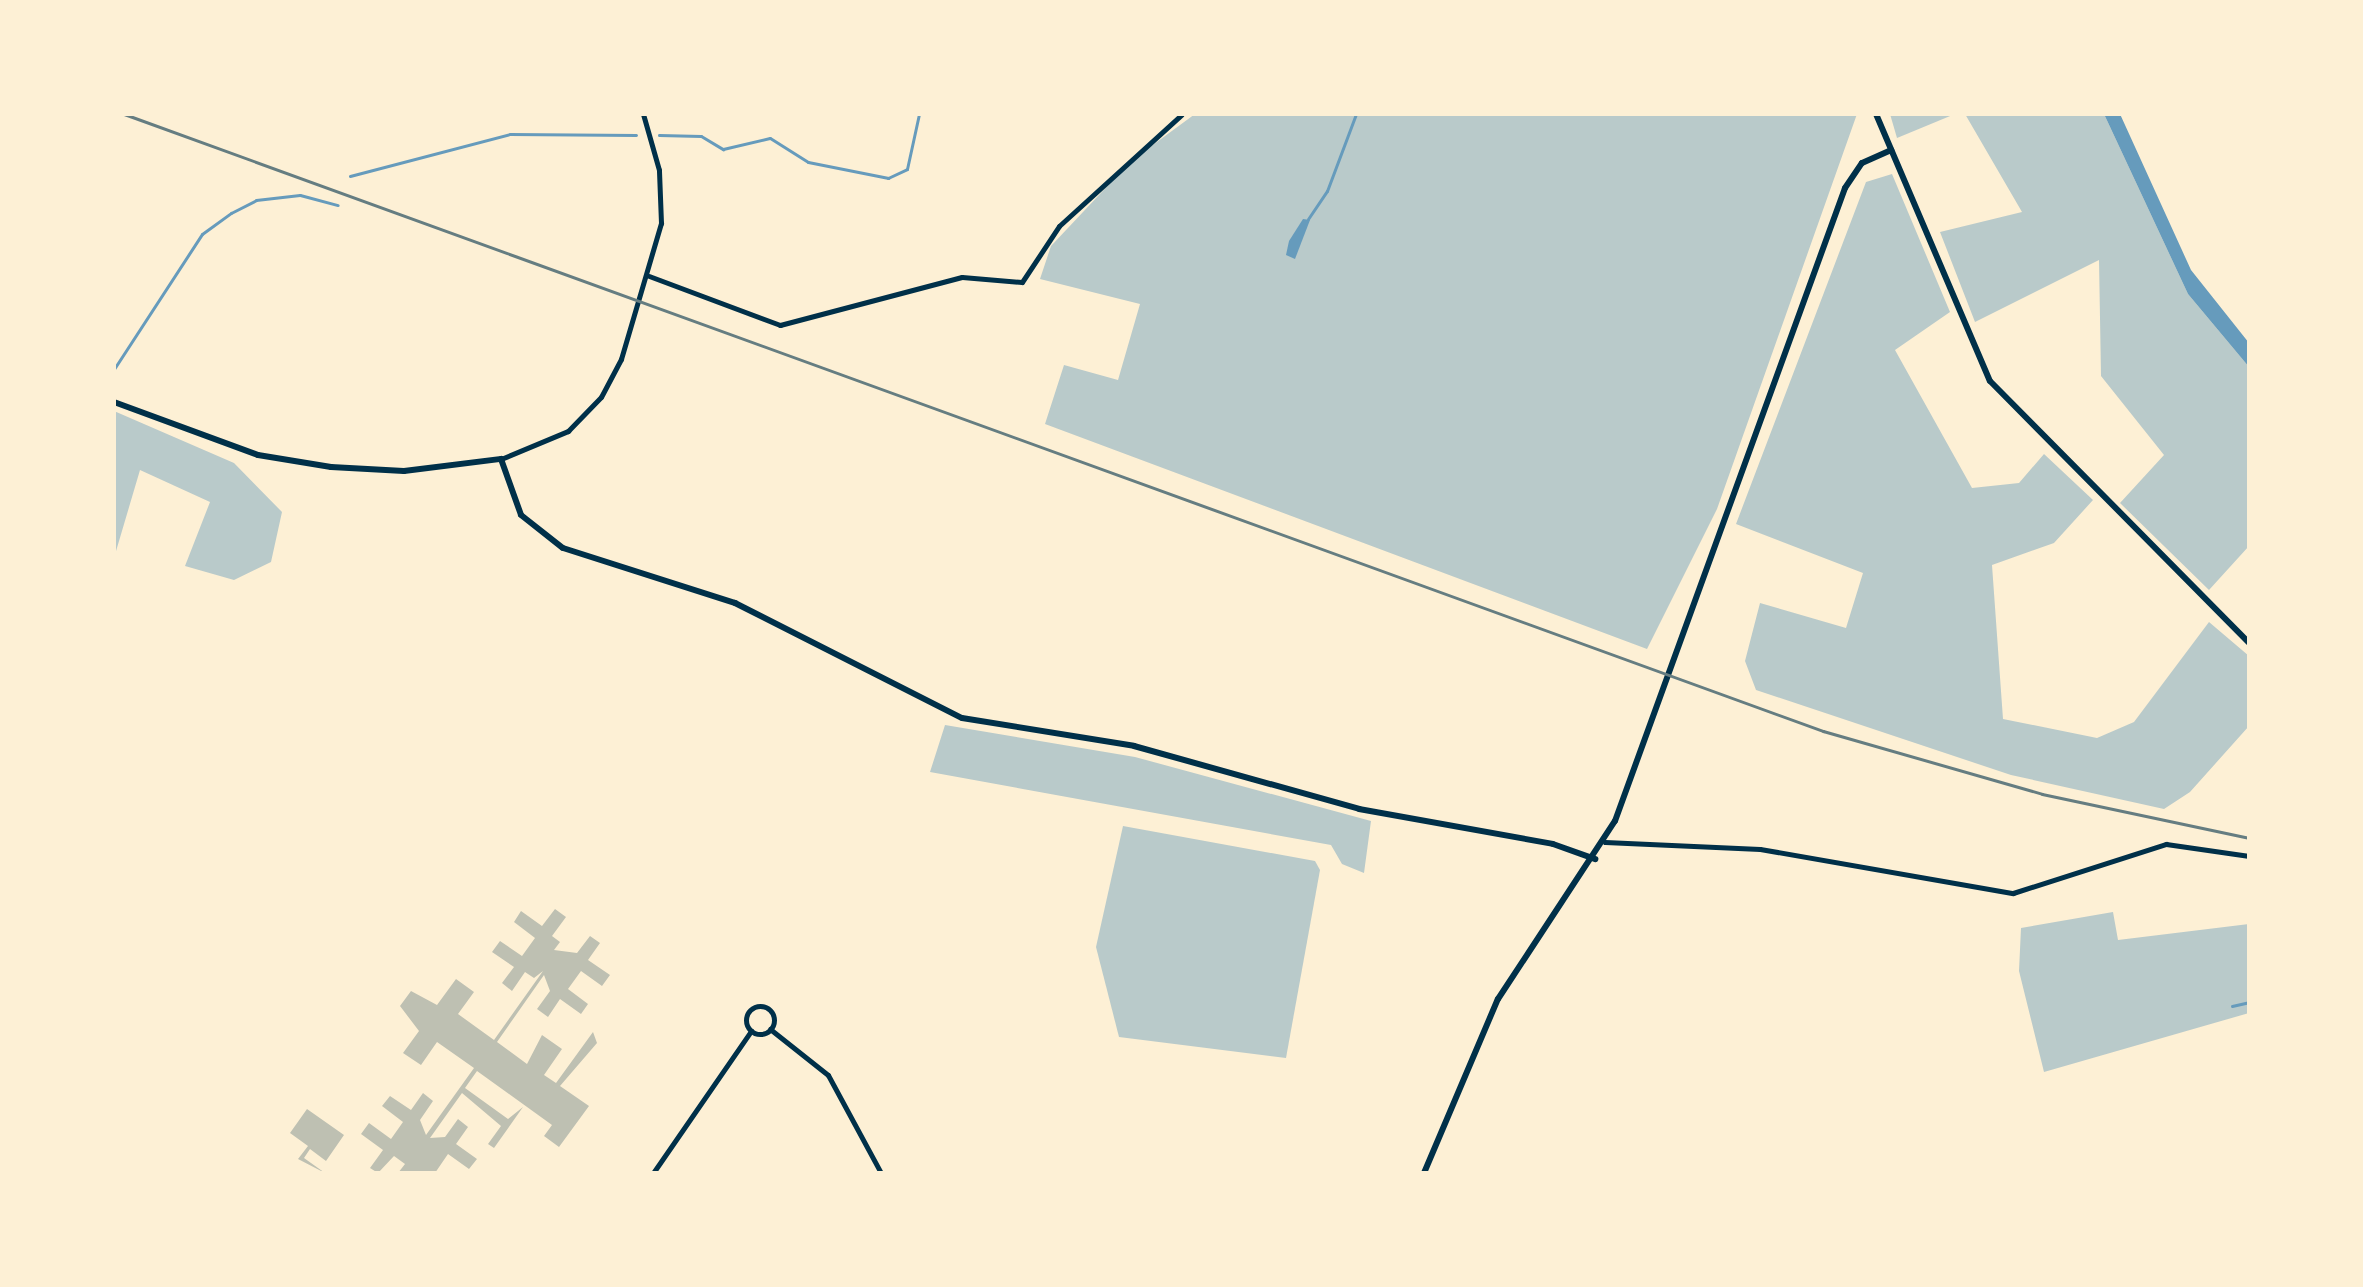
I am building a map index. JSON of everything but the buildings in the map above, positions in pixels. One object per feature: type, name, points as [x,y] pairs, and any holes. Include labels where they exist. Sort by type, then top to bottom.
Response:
[{"type":"street","points":[[114,402],[258,455],[331,467],[404,471],[501,459],[544,445],[587,414],[621,359],[649,276],[663,206],[643,114]]},
{"type":"street","points":[[649,276],[780,325],[962,277],[1022,282],[1059,226],[1182,114]]},
{"type":"street","points":[[1876,114],[1996,389],[2249,643]]},
{"type":"street","points":[[1424,1173],[1491,1012],[1605,842],[1845,188],[1862,163],[1891,150]]},
{"type":"street","points":[[501,459],[521,515],[563,548],[735,603],[962,718],[1134,746],[1359,809],[1595,859]]},
{"type":"street","points":[[1605,842],[1760,849],[2013,893],[2166,844],[2249,856]]},
{"type":"street","points":[[751,1031],[746,1016],[759,1006],[772,1013],[770,1029]]},
{"type":"street","points":[[653,1173],[751,1031],[770,1029],[837,1087],[881,1173]]},
{"type":"shaded area","points":[[1195,114],[1857,114],[1717,509],[1647,649],[1045,424],[1064,365],[1118,380],[1140,304],[1040,279],[1051,246],[1131,161]]},
{"type":"shaded area","points":[[1890,114],[1955,114],[1897,138]]},
{"type":"shaded area","points":[[1965,114],[2104,114],[2188,294],[2249,367],[2249,546],[2209,590],[2120,503],[2164,455],[2101,376],[2099,260],[1975,322],[1940,232],[2022,212]]},
{"type":"shaded area","points":[[1892,174],[1950,312],[1895,350],[1972,488],[2019,483],[2044,454],[2093,500],[2054,543],[1992,565],[2003,719],[2097,738],[2134,722],[2209,622],[2249,656],[2249,726],[2190,792],[2164,809],[2011,775],[1756,690],[1745,661],[1760,603],[1846,628],[1863,573],[1736,524],[1866,182]]},
{"type":"shaded area","points":[[114,411],[234,463],[282,512],[271,562],[234,580],[185,566],[210,502],[140,470],[114,558]]},
{"type":"shaded area","points":[[945,725],[1135,757],[1371,821],[1364,873],[1342,864],[1331,845],[930,772]]},
{"type":"shaded area","points":[[1123,826],[1315,861],[1320,870],[1286,1058],[1119,1037],[1096,947]]},
{"type":"shaded area","points":[[2113,912],[2118,940],[2249,924],[2249,1013],[2044,1072],[2019,971],[2021,928]]},
{"type":"water","points":[[2104,114],[2120,114],[2191,270],[2249,343],[2249,367],[2188,294]]},
{"type":"water","points":[[1303,219],[1310,220],[1295,259],[1286,255],[1289,241]]},
{"type":"waterway","points":[[659,135],[701,136],[723,149],[770,138],[808,162],[888,178],[907,169],[919,114]]},
{"type":"waterway","points":[[1308,219],[1327,191],[1356,114]]},
{"type":"waterway","points":[[350,176],[510,134],[636,135]]},
{"type":"waterway","points":[[114,369],[202,234],[256,200],[300,195],[338,205]]},
{"type":"waterway","points":[[2232,1006],[2249,1002]]},
{"type":"railway","points":[[124,114],[1823,731],[2042,794],[2249,838]]}]
